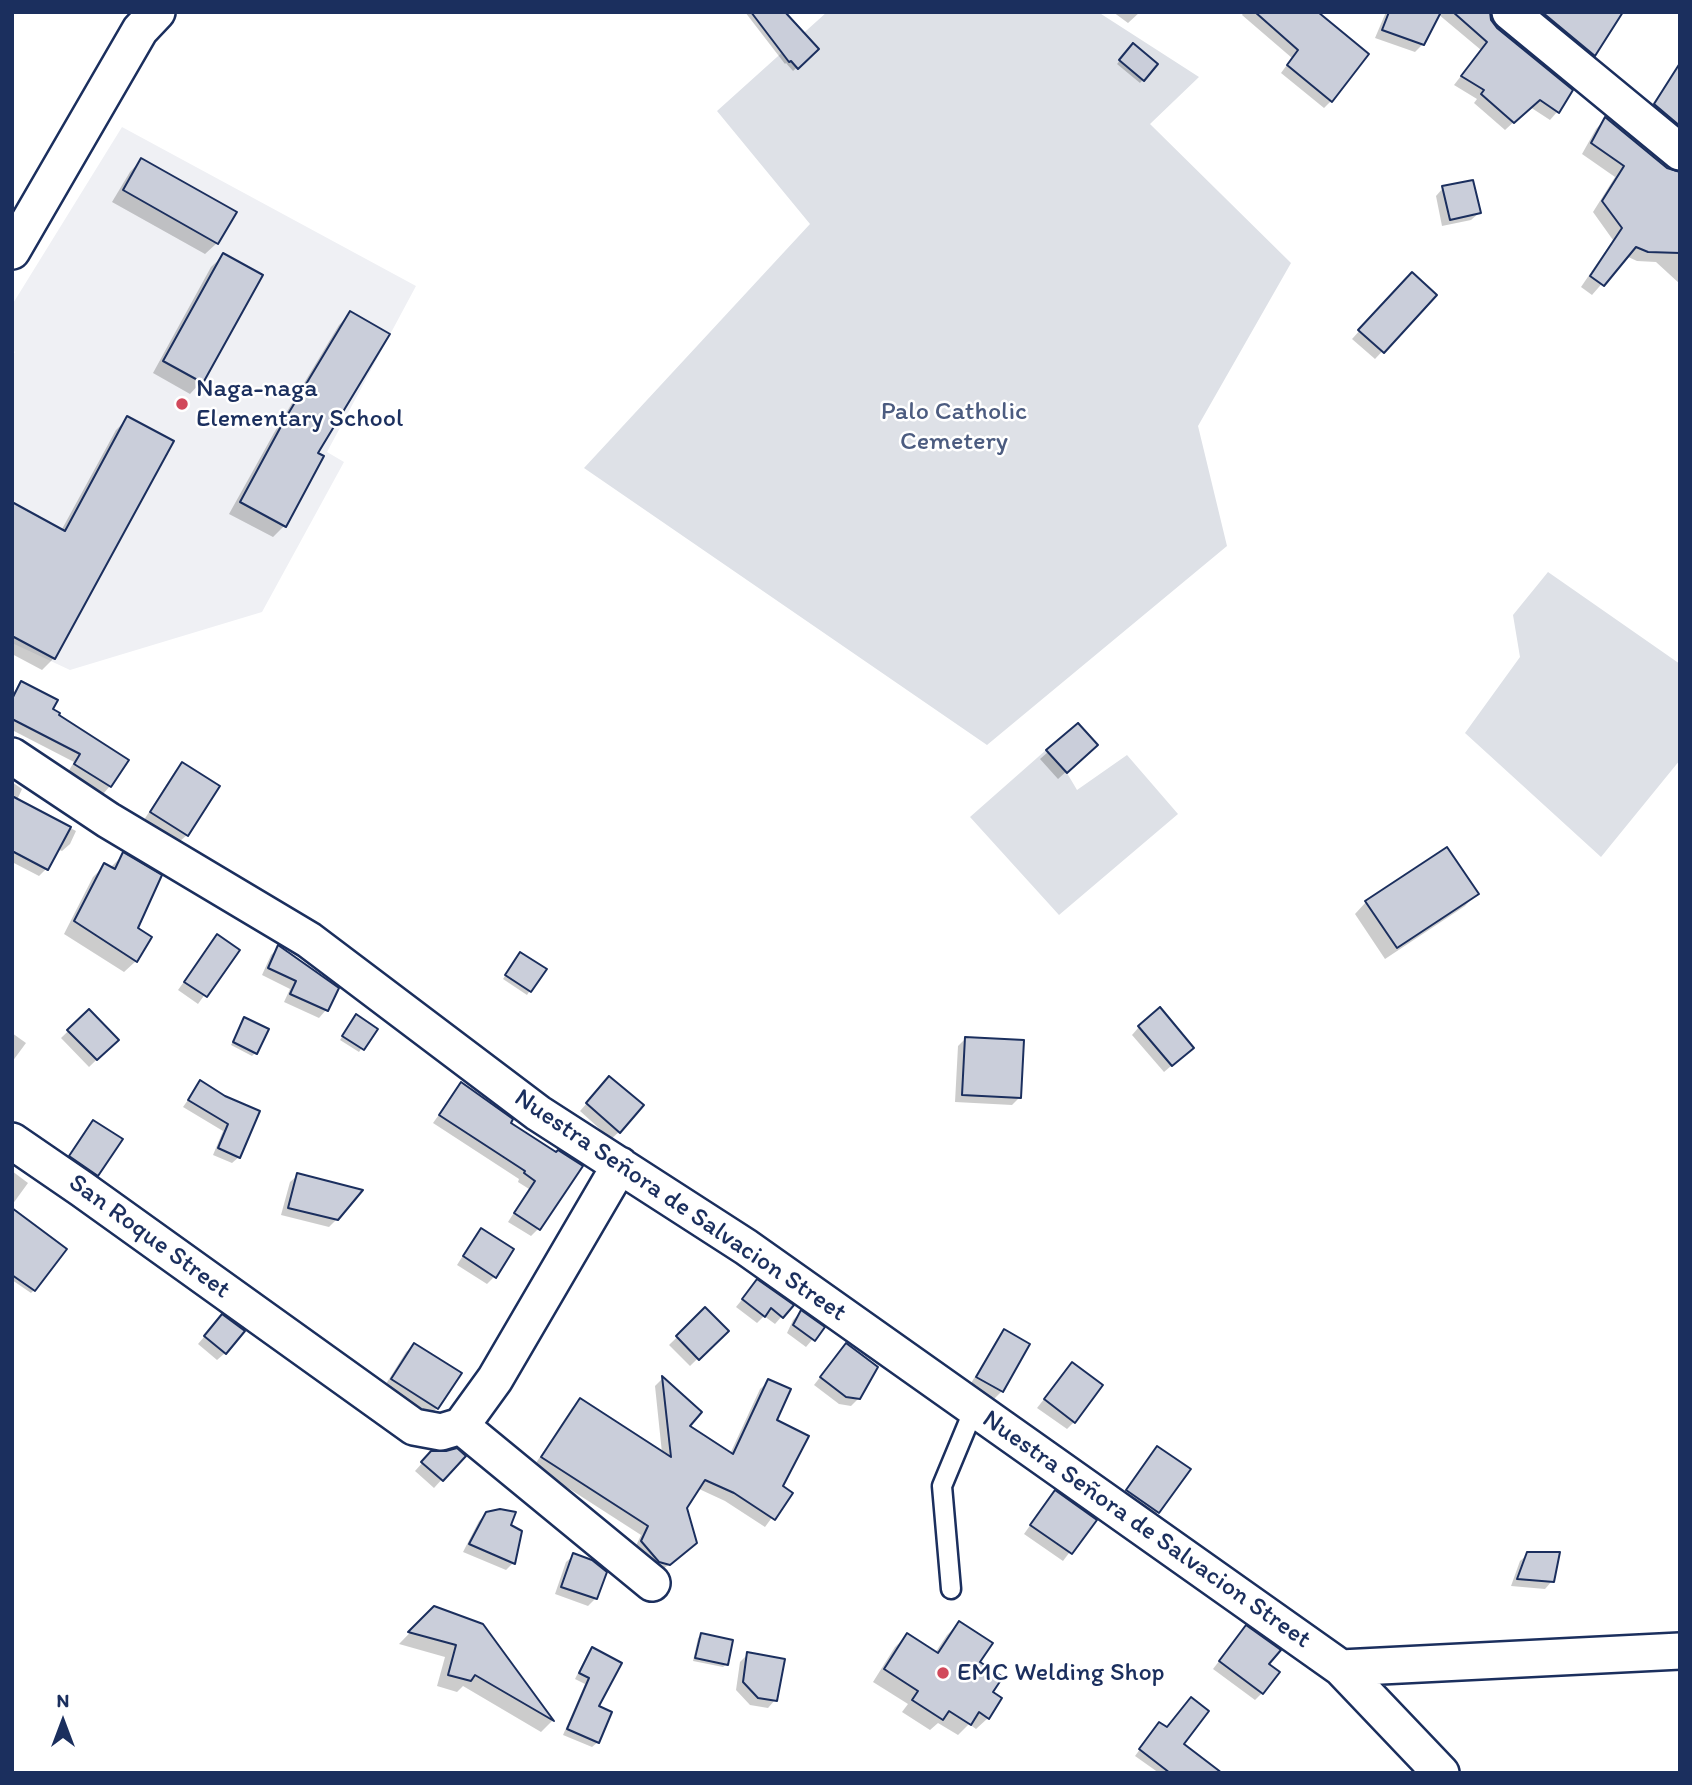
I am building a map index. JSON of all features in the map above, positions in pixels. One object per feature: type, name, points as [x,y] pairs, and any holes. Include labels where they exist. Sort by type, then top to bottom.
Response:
[{"type":"street","points":[[12,251],[140,30],[157,12]]},
{"type":"street","points":[[1510,12],[1680,152]]},
{"type":"street","name":"Nuestra Señora de Salvacion Street","points":[[12,756],[108,820],[309,940],[538,1113],[746,1247],[1342,1668],[1441,1773]]},
{"type":"street","name":"San Roque Street","points":[[12,1141],[414,1427],[441,1432],[461,1426]]},
{"type":"street","points":[[620,1165],[495,1379],[461,1426],[652,1583]]},
{"type":"street","points":[[1342,1668],[1680,1651]]},
{"type":"lane","points":[[951,1589],[942,1486],[974,1409]]},
{"type":"shaded area","name":"Naga-naga Elementary School","points":[[122,127],[416,286],[327,452],[344,462],[262,612],[70,670],[12,643],[12,356],[15,352],[12,350],[12,305]]},
{"type":"green space","name":"Palo Catholic Cemetery","points":[[827,12],[1098,12],[1199,77],[1150,124],[1291,263],[1198,426],[1227,546],[987,745],[584,468],[810,224],[717,111]]},
{"type":"green space","points":[[1548,572],[1680,664],[1680,760],[1601,857],[1465,733],[1520,657],[1513,615]]},
{"type":"green space","points":[[1046,750],[1067,773],[1077,790],[1127,755],[1178,814],[1059,915],[970,817]]},
{"type":"building","points":[[751,12],[785,12],[819,49],[798,69],[789,62]]},
{"type":"building","points":[[1255,12],[1318,12],[1369,54],[1332,102],[1287,65],[1298,50]]},
{"type":"building","points":[[1389,12],[1441,12],[1424,45],[1382,30]]},
{"type":"building","points":[[1453,12],[1490,12],[1491,20],[1497,28],[1573,90],[1559,113],[1540,100],[1514,123],[1481,94],[1484,90],[1461,76],[1487,42]]},
{"type":"building","points":[[1542,12],[1623,12],[1595,56]]},
{"type":"building","points":[[1133,43],[1158,64],[1144,81],[1119,60]]},
{"type":"building","points":[[1680,63],[1680,126],[1654,104]]},
{"type":"building","points":[[1605,117],[1667,168],[1680,172],[1680,253],[1648,252],[1636,247],[1604,286],[1590,276],[1622,228],[1602,201],[1624,166],[1591,143]]},
{"type":"building","points":[[141,158],[237,212],[218,244],[123,190]]},
{"type":"building","points":[[1473,180],[1481,213],[1450,220],[1442,186]]},
{"type":"building","points":[[223,253],[263,275],[203,383],[163,361]]},
{"type":"building","points":[[1412,272],[1437,295],[1384,353],[1358,330]]},
{"type":"building","points":[[350,311],[390,334],[318,453],[324,456],[286,527],[240,502],[285,419]]},
{"type":"building","points":[[127,416],[174,441],[55,659],[12,636],[12,502],[65,531]]},
{"type":"building","points":[[21,681],[58,700],[53,709],[60,713],[59,715],[129,760],[111,787],[74,764],[80,754],[12,719],[12,699]]},
{"type":"building","points":[[1078,723],[1098,745],[1067,773],[1046,750]]},
{"type":"building","points":[[182,762],[220,786],[188,836],[150,812]]},
{"type":"building","points":[[12,796],[71,827],[48,870],[12,851]]},
{"type":"building","points":[[1447,847],[1479,894],[1397,948],[1365,901]]},
{"type":"building","points":[[123,852],[162,875],[138,928],[152,937],[137,962],[74,921],[104,863],[115,869]]},
{"type":"building","points":[[217,934],[240,950],[207,997],[184,982]]},
{"type":"building","points":[[278,945],[339,988],[328,1011],[290,994],[296,981],[268,968]]},
{"type":"building","points":[[520,952],[547,969],[531,992],[505,975]]},
{"type":"building","points":[[1160,1007],[1194,1048],[1172,1066],[1138,1026]]},
{"type":"building","points":[[89,1009],[119,1040],[97,1060],[67,1030]]},
{"type":"building","points":[[356,1014],[378,1029],[364,1050],[342,1036]]},
{"type":"building","points":[[244,1017],[269,1029],[257,1054],[233,1042]]},
{"type":"building","points":[[965,1037],[1024,1040],[1021,1098],[962,1095]]},
{"type":"building","points":[[609,1076],[644,1105],[620,1133],[586,1103]]},
{"type":"building","points":[[200,1080],[225,1096],[260,1111],[240,1158],[218,1148],[228,1124],[188,1100]]},
{"type":"building","points":[[461,1082],[513,1119],[511,1123],[583,1166],[540,1230],[514,1213],[535,1181],[524,1173],[525,1171],[439,1115]]},
{"type":"building","points":[[93,1120],[123,1139],[98,1176],[69,1156]]},
{"type":"building","points":[[297,1173],[363,1190],[338,1220],[288,1208]]},
{"type":"building","points":[[12,1208],[67,1249],[35,1291],[12,1275]]},
{"type":"building","points":[[481,1228],[514,1249],[496,1278],[463,1256]]},
{"type":"building","points":[[757,1279],[794,1305],[783,1318],[771,1308],[765,1317],[742,1299]]},
{"type":"building","points":[[705,1307],[729,1331],[699,1360],[676,1336]]},
{"type":"building","points":[[801,1310],[825,1327],[815,1341],[793,1325]]},
{"type":"building","points":[[222,1314],[245,1331],[226,1354],[204,1336]]},
{"type":"building","points":[[1004,1329],[1030,1344],[1003,1392],[976,1377]]},
{"type":"building","points":[[414,1343],[462,1373],[438,1409],[391,1379]]},
{"type":"building","points":[[846,1343],[878,1367],[860,1399],[846,1397],[820,1377]]},
{"type":"building","points":[[1072,1362],[1103,1385],[1075,1423],[1044,1399]]},
{"type":"building","points":[[662,1376],[702,1412],[690,1426],[733,1454],[768,1379],[791,1389],[777,1420],[809,1436],[783,1486],[793,1493],[775,1520],[734,1493],[705,1480],[687,1508],[697,1543],[670,1565],[659,1562],[641,1541],[648,1526],[541,1457],[580,1398],[671,1457]]},
{"type":"building","points":[[1157,1446],[1191,1469],[1159,1513],[1126,1490]]},
{"type":"building","points":[[457,1448],[466,1456],[443,1481],[421,1462],[431,1451]]},
{"type":"building","points":[[1055,1490],[1097,1520],[1072,1554],[1030,1525]]},
{"type":"building","points":[[500,1509],[516,1512],[511,1525],[522,1531],[515,1564],[469,1544],[486,1512]]},
{"type":"building","points":[[1527,1552],[1560,1552],[1554,1582],[1517,1579]]},
{"type":"building","points":[[573,1553],[592,1560],[607,1572],[597,1599],[561,1587]]},
{"type":"building","points":[[434,1606],[483,1624],[554,1721],[475,1675],[471,1681],[448,1675],[456,1645],[408,1632]]},
{"type":"building","name":"EMC Welding Shop","points":[[959,1621],[993,1643],[980,1662],[1003,1677],[993,1692],[1002,1698],[989,1719],[979,1712],[971,1725],[949,1711],[943,1720],[912,1700],[918,1691],[884,1669],[907,1633],[938,1653]]},
{"type":"building","points":[[1246,1625],[1281,1650],[1269,1664],[1280,1672],[1263,1694],[1219,1661]]},
{"type":"building","points":[[701,1633],[733,1640],[728,1665],[695,1658]]},
{"type":"building","points":[[592,1647],[622,1663],[599,1706],[612,1712],[599,1743],[567,1729],[589,1678],[579,1673]]},
{"type":"building","points":[[747,1652],[785,1659],[777,1701],[758,1698],[743,1682]]},
{"type":"building","points":[[1191,1697],[1209,1711],[1184,1744],[1222,1773],[1170,1773],[1139,1749],[1159,1722],[1167,1727]]},
{"type":"place","name":"Naga-naga Elementary School","points":[[182,404]]},
{"type":"place","name":"EMC Welding Shop","points":[[943,1673]]}]
